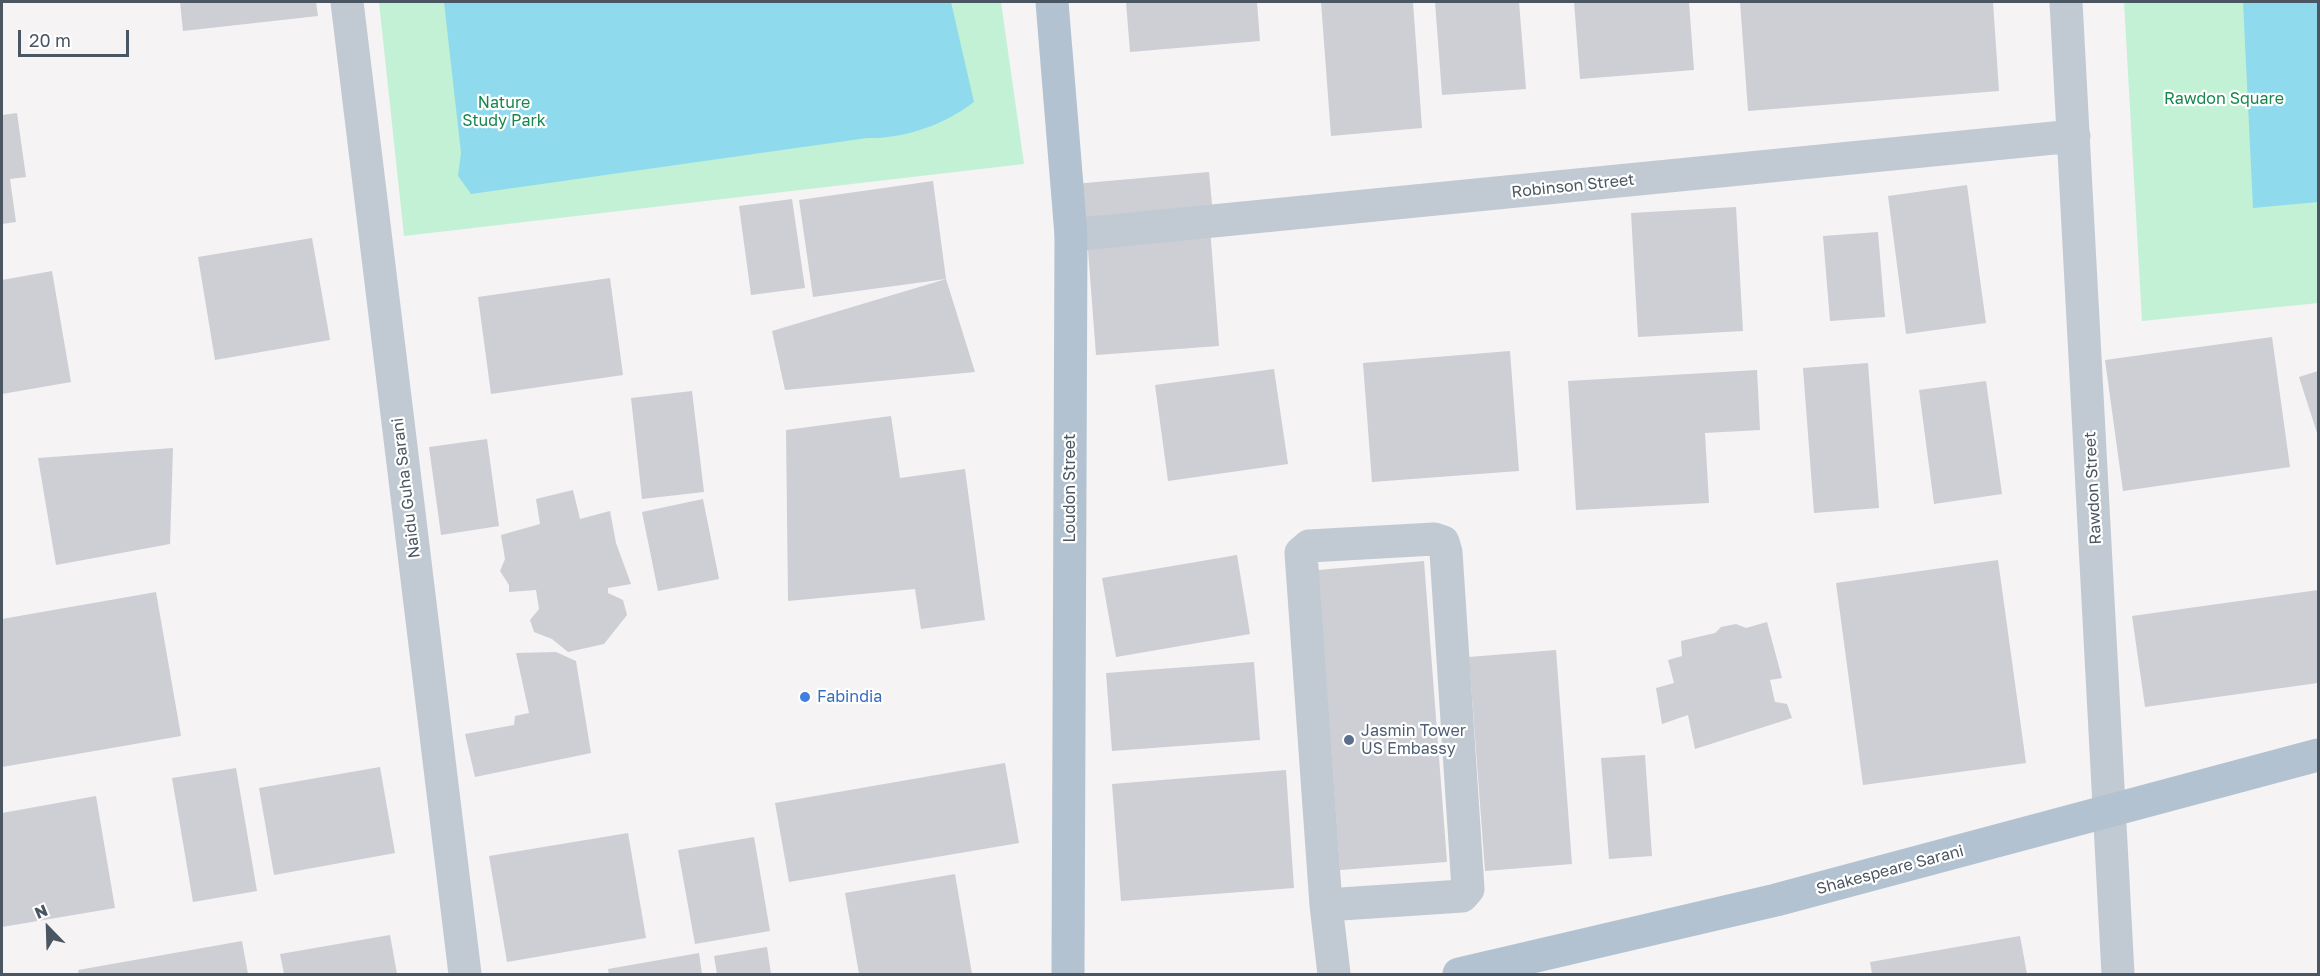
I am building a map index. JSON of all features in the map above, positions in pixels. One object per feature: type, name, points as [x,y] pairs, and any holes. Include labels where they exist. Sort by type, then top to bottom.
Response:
[{"type":"main road","name":"Loudon Street","points":[[1052,2],[1071,235],[1068,975]]},
{"type":"main road","name":"Shakespeare Sarani","points":[[1459,975],[1776,900],[2319,755]]},
{"type":"street","name":"Naidu Guha Sarani","points":[[347,2],[465,975]]},
{"type":"street","name":"Rawdon Street","points":[[2066,2],[2118,975]]},
{"type":"street","name":"Robinson Street","points":[[1071,235],[2074,136]]},
{"type":"street","points":[[1326,905],[1462,896],[1468,889],[1446,552],[1443,542],[1434,539],[1309,546],[1301,553],[1326,905],[1334,975]]},
{"type":"green space","name":"Nature Study Park","points":[[379,2],[1001,2],[1024,164],[404,236]]},
{"type":"green space","name":"Rawdon Square","points":[[2124,2],[2318,2],[2318,303],[2142,321]]},
{"type":"water","name":"Nature Study Park","points":[[444,2],[951,2],[974,102],[937,124],[895,136],[867,138],[471,194],[458,176],[461,153]]},
{"type":"water","points":[[2243,2],[2318,2],[2318,202],[2253,208]]},
{"type":"building","points":[[180,2],[316,2],[318,16],[183,31]]},
{"type":"building","points":[[1126,2],[1257,2],[1260,41],[1130,52]]},
{"type":"building","points":[[1321,2],[1413,2],[1422,128],[1331,136]]},
{"type":"building","points":[[1435,2],[1519,2],[1526,89],[1442,95]]},
{"type":"building","points":[[1574,2],[1689,2],[1694,70],[1580,79]]},
{"type":"building","points":[[1740,2],[1993,2],[1999,91],[1748,111]]},
{"type":"building","points":[[17,113],[26,177],[10,179],[16,222],[2,224],[2,115]]},
{"type":"building","points":[[1209,172],[1213,215],[1077,225],[1074,184]]},
{"type":"building","points":[[933,181],[946,279],[813,297],[799,200]]},
{"type":"building","points":[[1967,185],[1986,323],[1906,334],[1888,196]]},
{"type":"building","points":[[792,199],[805,288],[751,295],[739,206]]},
{"type":"building","points":[[1736,207],[1743,331],[1638,337],[1631,213]]},
{"type":"building","points":[[1210,227],[1219,346],[1096,355],[1087,237]]},
{"type":"building","points":[[1878,232],[1885,317],[1830,321],[1823,236]]},
{"type":"building","points":[[312,238],[330,340],[215,360],[198,257]]},
{"type":"building","points":[[52,271],[71,382],[2,394],[2,280]]},
{"type":"building","points":[[610,278],[623,375],[491,394],[478,297]]},
{"type":"building","points":[[946,279],[975,372],[785,390],[772,331]]},
{"type":"building","points":[[2272,337],[2290,467],[2123,491],[2105,360]]},
{"type":"building","points":[[1510,351],[1519,471],[1372,482],[1363,363]]},
{"type":"building","points":[[1868,363],[1879,508],[1814,513],[1803,368]]},
{"type":"building","points":[[1274,369],[1288,464],[1168,481],[1155,385]]},
{"type":"building","points":[[1757,370],[1760,430],[1705,433],[1709,503],[1576,510],[1568,381]]},
{"type":"building","points":[[2318,371],[2318,436],[2299,377]]},
{"type":"building","points":[[1986,381],[2002,494],[1934,504],[1919,390]]},
{"type":"building","points":[[692,391],[704,492],[642,499],[631,398]]},
{"type":"building","points":[[891,416],[900,478],[965,469],[985,620],[921,629],[915,589],[788,601],[786,430]]},
{"type":"building","points":[[487,439],[499,526],[441,535],[429,447]]},
{"type":"building","points":[[173,448],[170,544],[56,565],[38,458]]},
{"type":"building","points":[[573,490],[580,519],[610,511],[616,543],[631,584],[608,588],[608,593],[623,600],[627,615],[604,644],[568,652],[552,639],[534,632],[530,620],[539,609],[536,590],[509,592],[509,585],[500,571],[505,559],[501,535],[540,524],[536,499]]},
{"type":"building","points":[[703,499],[719,579],[658,591],[642,512]]},
{"type":"building","points":[[1237,555],[1250,634],[1116,657],[1102,578]]},
{"type":"building","points":[[1998,560],[2026,763],[1863,785],[1836,583]]},
{"type":"building","points":[[1424,561],[1447,862],[1340,870],[1318,570]]},
{"type":"building","points":[[2318,590],[2318,683],[2145,707],[2132,616]]},
{"type":"building","points":[[156,592],[181,736],[2,767],[2,619]]},
{"type":"building","points":[[1767,622],[1782,678],[1770,680],[1775,702],[1787,704],[1792,718],[1695,749],[1688,715],[1662,724],[1656,688],[1674,683],[1668,660],[1682,656],[1681,641],[1715,633],[1721,627],[1736,624],[1746,628]]},
{"type":"building","points":[[1556,650],[1572,864],[1485,871],[1469,657]]},
{"type":"building","points":[[556,652],[576,661],[591,753],[475,777],[465,734],[514,725],[515,716],[529,713],[516,653]]},
{"type":"building","points":[[1254,662],[1260,740],[1112,751],[1106,673]]},
{"type":"building","points":[[1645,755],[1652,856],[1609,859],[1601,758]]},
{"type":"building","points":[[1005,763],[1019,843],[789,882],[775,803]]},
{"type":"building","points":[[380,767],[395,853],[274,875],[259,788]]},
{"type":"building","points":[[236,768],[257,891],[193,902],[172,778]]},
{"type":"building","points":[[1286,770],[1294,888],[1121,901],[1112,784]]},
{"type":"building","points":[[96,796],[115,908],[2,927],[2,813]]},
{"type":"building","points":[[628,833],[646,938],[507,962],[489,856]]},
{"type":"building","points":[[754,837],[770,931],[695,944],[678,850]]},
{"type":"building","points":[[955,874],[972,974],[859,974],[845,893]]},
{"type":"building","points":[[390,935],[397,974],[284,974],[280,954]]},
{"type":"building","points":[[2020,936],[2027,974],[1872,974],[1870,962]]},
{"type":"building","points":[[242,941],[248,974],[79,974],[78,970]]},
{"type":"building","points":[[767,947],[771,974],[717,974],[714,956]]},
{"type":"building","points":[[699,953],[702,974],[609,974],[608,969]]},
{"type":"place","name":"Fabindia","points":[[805,697]]},
{"type":"place","name":"Jasmin Tower US Embassy","points":[[1349,740]]}]
